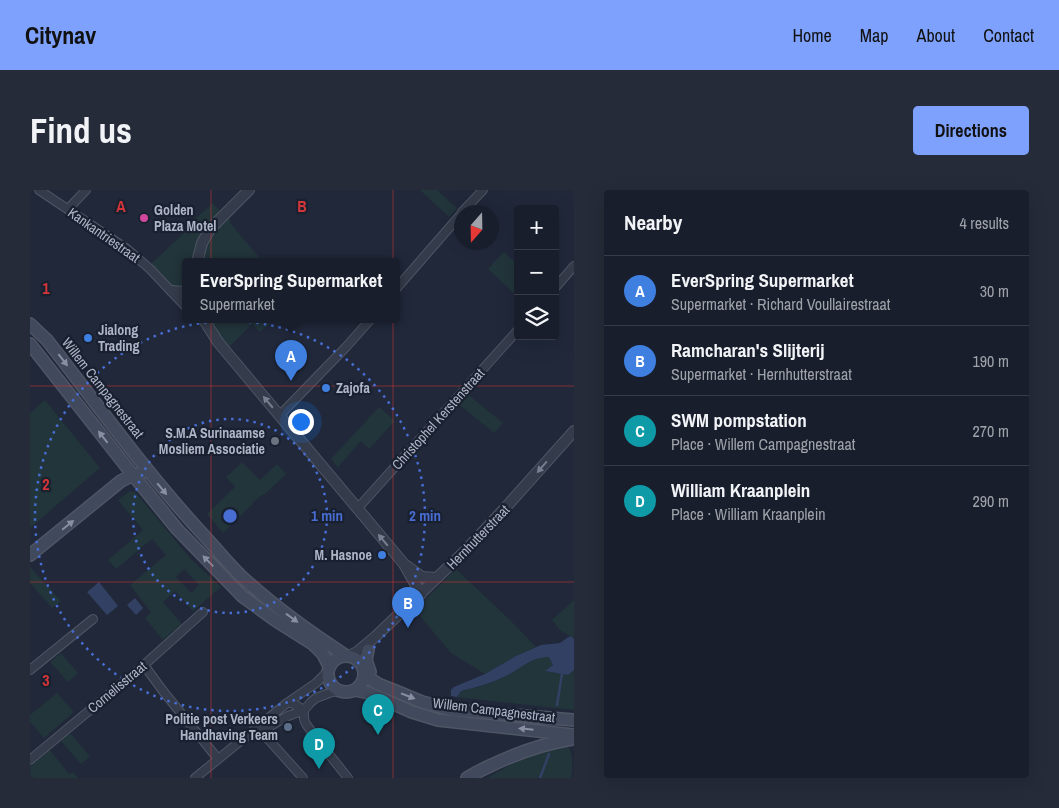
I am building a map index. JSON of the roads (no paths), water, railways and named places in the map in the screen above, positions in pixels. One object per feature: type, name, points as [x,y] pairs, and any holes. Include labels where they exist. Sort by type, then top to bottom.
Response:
[{"type":"main road","name":"Willem Campagnestraat","points":[[30,324],[47,340],[150,474],[239,574],[284,613],[312,634],[347,656]]},
{"type":"main road","points":[[31,347],[177,529],[242,596],[313,644],[323,654],[330,684],[339,691],[355,690],[362,683],[363,669],[354,657],[347,656],[335,659],[328,669]]},
{"type":"main road","points":[[30,555],[121,481],[134,475],[150,474]]},
{"type":"main road","points":[[368,650],[366,656],[367,666],[378,684]]},
{"type":"main road","name":"Willem Campagnestraat","points":[[363,669],[378,684],[422,702],[452,710],[574,720]]},
{"type":"main road","name":"Willem Campagnestraat","points":[[355,690],[368,693],[412,712],[438,720],[574,737]]},
{"type":"main road","points":[[470,777],[526,750],[574,737]]},
{"type":"street","name":"Kankantriestraat","points":[[39,190],[127,249],[182,302]]},
{"type":"street","points":[[68,209],[86,190]]},
{"type":"street","points":[[198,258],[202,243],[210,229],[250,190]]},
{"type":"street","points":[[469,205],[482,190]]},
{"type":"street","points":[[400,284],[454,222]]},
{"type":"street","points":[[559,283],[574,266]]},
{"type":"street","points":[[172,291],[182,292]]},
{"type":"street","points":[[201,323],[404,564],[420,594]]},
{"type":"street","points":[[206,323],[218,342]]},
{"type":"street","points":[[279,416],[367,323]]},
{"type":"street","name":"Christophel Kerstenstraat","points":[[357,509],[514,334]]},
{"type":"street","name":"Hernhutterstraat","points":[[347,656],[375,638],[465,551],[574,431]]},
{"type":"street","points":[[404,564],[422,577],[437,578]]},
{"type":"street","name":"Cornelisstraat","points":[[31,759],[144,664],[202,612]]},
{"type":"street","points":[[30,670],[93,619]]},
{"type":"street","name":"Hernhutterstraat","points":[[363,669],[368,650],[375,638]]},
{"type":"street","points":[[144,664],[163,692],[218,759]]},
{"type":"street","points":[[259,729],[287,703],[316,683],[328,669]]},
{"type":"street","points":[[195,778],[246,737],[259,729],[304,710],[316,698],[339,691]]},
{"type":"street","points":[[287,703],[292,703],[304,710]]},
{"type":"street","points":[[304,710],[306,724],[348,778]]},
{"type":"street","points":[[259,729],[303,778]]},
{"type":"water","points":[[99,582],[118,606],[107,615],[87,592]]},
{"type":"water","points":[[135,598],[143,608],[136,615],[127,605]]},
{"type":"water","points":[[570,636],[574,639],[574,670],[568,675],[545,671],[553,665],[549,657],[536,659],[495,681],[461,691],[457,697],[451,696],[451,690],[454,687],[485,674],[516,656],[541,645],[560,643]]},
{"type":"waterway","points":[[557,705],[562,674]]},
{"type":"waterway","points":[[540,778],[549,754]]},
{"type":"place","name":"Golden Plaza Motel","points":[[144,218]]},
{"type":"place","name":"Jialong Trading","points":[[88,338]]},
{"type":"place","name":"EverSpring Supermarket","points":[[291,381]]},
{"type":"place","name":"Zajofa","points":[[326,388]]},
{"type":"place","name":"S.M.A Surinaamse Mosliem Associatie","points":[[275,441]]},
{"type":"place","name":"M. Hasnoe","points":[[382,555]]},
{"type":"place","name":"Ramcharan's Slijterij","points":[[408,628]]},
{"type":"place","name":"Politie post Verkeers Handhaving Team","points":[[288,727]]},
{"type":"place","name":"SWM pompstation","points":[[378,735]]},
{"type":"place","name":"William Kraanplein","points":[[319,769]]}]
